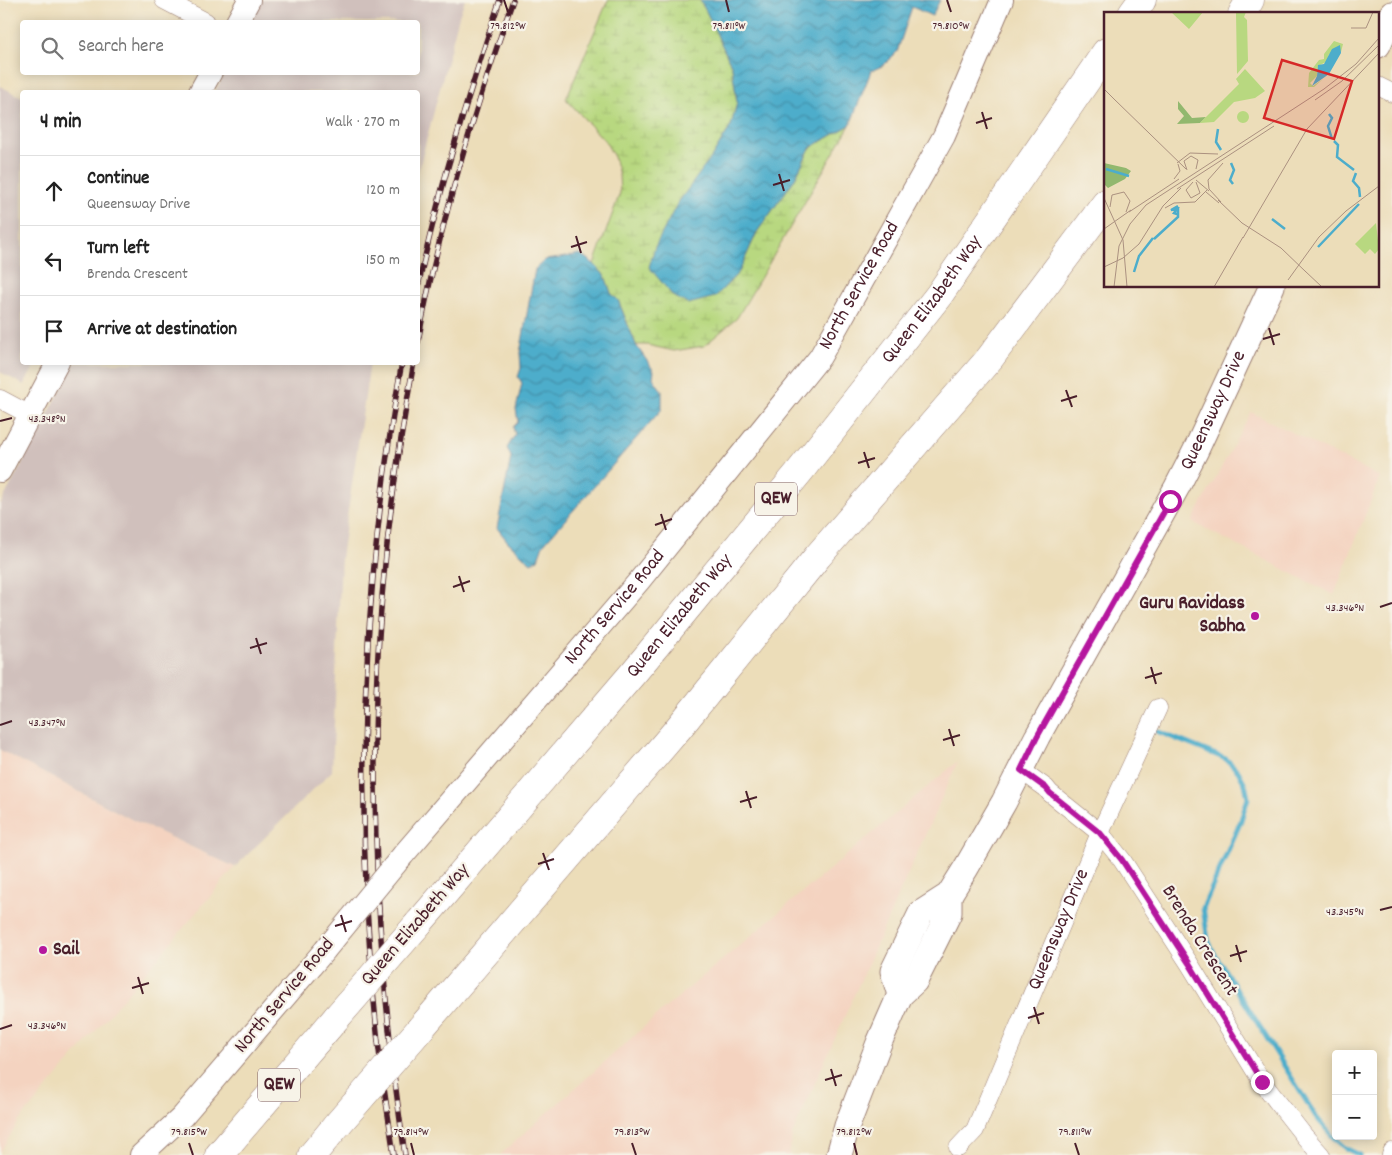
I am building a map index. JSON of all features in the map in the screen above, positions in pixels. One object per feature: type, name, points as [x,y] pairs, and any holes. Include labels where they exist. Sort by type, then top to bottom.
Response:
[{"type":"highway","points":[[1133,12],[1142,0]]},
{"type":"highway","points":[[1243,12],[1250,0]]},
{"type":"highway","name":"Queen Elizabeth Way","points":[[219,1155],[641,663],[800,471],[945,287],[1104,55]]},
{"type":"highway","points":[[312,1155],[677,730],[818,556],[990,358],[1104,206]]},
{"type":"main road","points":[[1380,41],[1392,14]]},
{"type":"main road","name":"Queensway Drive","points":[[839,1155],[850,1116],[900,995],[915,981],[949,913],[949,895],[1004,802],[1037,737],[1177,486],[1271,288]]},
{"type":"street","points":[[164,0],[202,20]]},
{"type":"street","points":[[238,20],[249,0]]},
{"type":"street","name":"North Service Road","points":[[141,1155],[182,1117],[325,950],[403,855],[639,581],[820,357],[944,136],[1002,0]]},
{"type":"street","points":[[201,90],[209,75]]},
{"type":"street","points":[[1380,87],[1392,93]]},
{"type":"street","points":[[0,471],[56,365]]},
{"type":"street","points":[[0,399],[30,415]]},
{"type":"street","name":"Queensway Drive","points":[[958,1148],[975,1130],[1100,833],[1158,708]]},
{"type":"street","name":"Brenda Crescent","points":[[1021,770],[1046,788],[1100,833],[1122,860],[1262,1082],[1321,1155]]},
{"type":"shaded area","points":[[262,0],[465,0],[459,16],[420,164],[420,90],[216,90],[224,75],[420,75],[420,20],[252,20]]},
{"type":"shaded area","points":[[0,86],[20,96],[20,365],[35,365],[24,385],[0,372]]},
{"type":"shaded area","points":[[74,365],[370,365],[341,558],[332,771],[235,867],[131,819],[0,750],[0,505]]},
{"type":"shaded area","points":[[1251,412],[1380,477],[1334,595],[1192,522]]},
{"type":"shaded area","points":[[0,750],[131,819],[235,867],[19,1121],[0,1152]]},
{"type":"shaded area","points":[[958,761],[792,1135],[789,1155],[500,1155],[663,1010]]},
{"type":"green space","points":[[608,0],[700,0],[732,67],[737,102],[731,126],[713,155],[715,297],[739,272],[757,232],[794,180],[810,148],[850,125],[737,318],[704,346],[674,351],[647,345],[636,345],[618,300],[611,293],[605,276],[594,264],[620,193],[619,175],[614,157],[605,141],[566,99]]},
{"type":"water","points":[[700,0],[940,0],[932,16],[912,7],[897,52],[884,65],[871,71],[850,125],[810,148],[794,180],[757,232],[739,272],[715,297],[688,304],[673,296],[649,267],[655,247],[677,204],[713,155],[731,126],[737,102],[732,67]]},
{"type":"water","points":[[580,254],[594,264],[605,276],[611,293],[618,300],[636,345],[654,371],[653,378],[662,391],[662,409],[543,545],[538,559],[531,563],[508,542],[497,528],[511,457],[507,448],[515,435],[513,427],[518,422],[516,409],[522,383],[518,377],[521,368],[520,353],[535,269],[545,260]]},
{"type":"waterway","points":[[1154,730],[1226,759],[1238,771],[1245,784],[1248,798],[1240,823],[1203,908],[1208,940],[1214,953],[1316,1117],[1345,1148],[1360,1155]]},
{"type":"railway","points":[[420,278],[455,142],[500,0]]},
{"type":"railway","points":[[420,332],[436,255],[459,169],[513,0]]},
{"type":"railway","points":[[394,1155],[379,1047],[370,948],[365,864],[364,780],[370,612],[388,445],[401,365]]},
{"type":"railway","points":[[405,1155],[392,1060],[379,916],[375,721],[380,618],[390,515],[413,365]]},
{"type":"place","name":"Guru Ravidass Sabha","points":[[1255,616]]},
{"type":"place","name":"Sail","points":[[43,950]]},
{"type":"route","points":[[1170,501],[1037,737],[1021,770],[1046,788],[1100,833],[1122,860],[1189,963],[1262,1082]]}]
